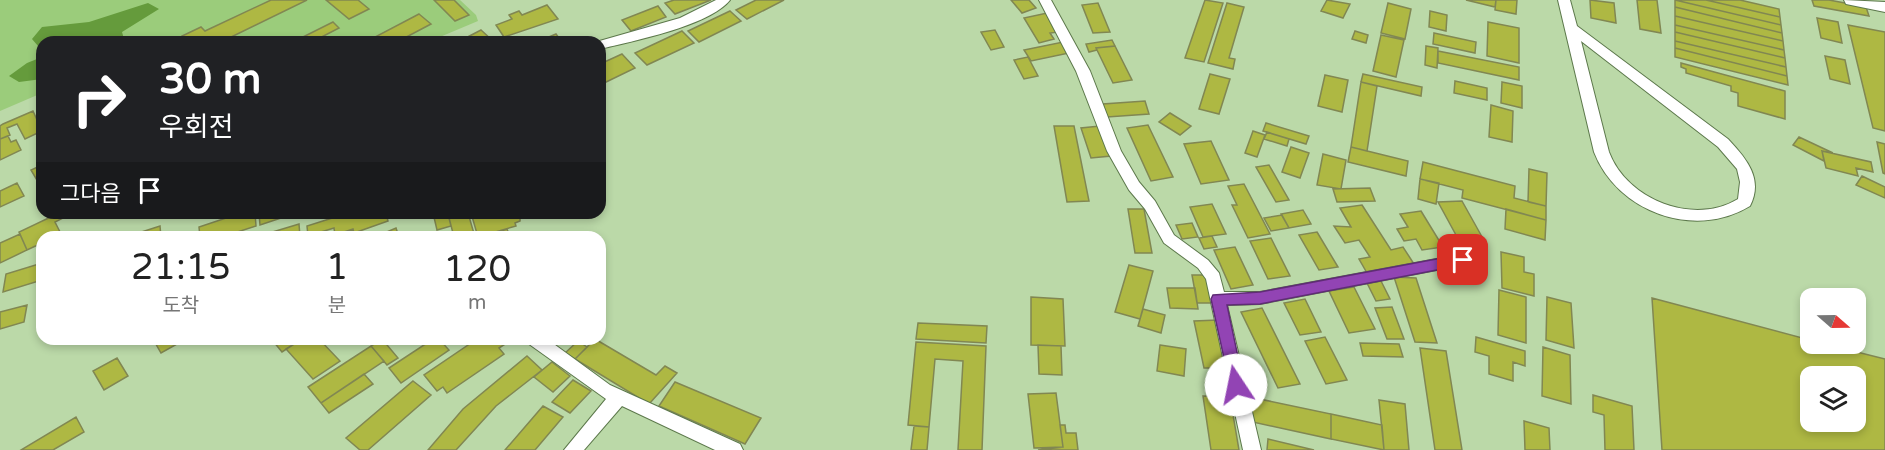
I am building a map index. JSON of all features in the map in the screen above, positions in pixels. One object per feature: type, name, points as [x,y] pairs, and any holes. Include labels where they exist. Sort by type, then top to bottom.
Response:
[{"type":"street","points":[[606,43],[671,25],[718,6],[724,0]]},
{"type":"street","points":[[1046,0],[1083,71],[1114,151],[1134,186],[1150,205],[1170,239],[1208,270],[1213,277],[1252,450]]},
{"type":"street","points":[[1564,0],[1602,150],[1613,175],[1629,190],[1667,211],[1688,216],[1728,214],[1745,202],[1750,181],[1742,164],[1723,142],[1572,28]]},
{"type":"street","points":[[1852,0],[1885,7]]},
{"type":"street","points":[[1218,299],[1260,298],[1463,260]]},
{"type":"street","points":[[544,345],[604,390],[735,450]]},
{"type":"street","points":[[573,450],[619,398]]},
{"type":"green space","points":[[0,0],[460,0],[476,15],[478,21],[442,36],[36,36],[36,96],[0,111]]},
{"type":"green space","points":[[148,3],[159,9],[122,32],[123,36],[36,36],[36,44],[32,39],[42,27],[89,22]]},
{"type":"green space","points":[[36,59],[36,80],[19,82],[9,76]]},
{"type":"building","points":[[271,0],[307,0],[233,36],[182,36],[201,27],[205,31]]},
{"type":"building","points":[[326,0],[358,0],[369,9],[349,19]]},
{"type":"building","points":[[434,0],[454,0],[469,15],[455,21]]},
{"type":"building","points":[[674,0],[711,0],[675,14],[665,3]]},
{"type":"building","points":[[756,0],[784,0],[747,19],[736,10]]},
{"type":"building","points":[[1011,0],[1029,0],[1036,8],[1022,13]]},
{"type":"building","points":[[1205,0],[1223,3],[1204,62],[1185,58]]},
{"type":"building","points":[[1327,0],[1350,4],[1343,18],[1321,11]]},
{"type":"building","points":[[1466,0],[1496,0],[1495,7]]},
{"type":"building","points":[[1496,0],[1517,0],[1516,14],[1495,10]]},
{"type":"building","points":[[1590,0],[1614,3],[1616,23],[1591,18]]},
{"type":"building","points":[[1637,0],[1657,0],[1661,33],[1640,29]]},
{"type":"building","points":[[1675,0],[1781,25],[1782,33],[1675,7]]},
{"type":"building","points":[[1675,0],[1706,0],[1780,17],[1781,25]]},
{"type":"building","points":[[1706,0],[1740,0],[1779,9],[1780,17]]},
{"type":"building","points":[[1812,0],[1829,0],[1866,7],[1869,16],[1814,6]]},
{"type":"building","points":[[1098,3],[1110,32],[1093,33],[1082,5]]},
{"type":"building","points":[[1227,3],[1244,7],[1229,58],[1235,59],[1233,69],[1208,63]]},
{"type":"building","points":[[1388,3],[1411,9],[1405,39],[1381,33]]},
{"type":"building","points":[[547,5],[558,19],[503,36],[496,25],[512,19],[509,15],[519,11],[522,15]]},
{"type":"building","points":[[658,6],[666,17],[631,31],[622,20]]},
{"type":"building","points":[[1675,7],[1782,33],[1783,41],[1675,16]]},
{"type":"building","points":[[730,11],[741,21],[699,42],[688,31]]},
{"type":"building","points":[[1430,11],[1447,15],[1446,31],[1429,27]]},
{"type":"building","points":[[1047,13],[1059,32],[1050,33],[1054,39],[1039,43],[1024,18]]},
{"type":"building","points":[[419,14],[431,24],[408,36],[377,36]]},
{"type":"building","points":[[1675,16],[1783,41],[1784,50],[1675,25]]},
{"type":"building","points":[[1817,18],[1838,22],[1842,43],[1821,38]]},
{"type":"building","points":[[333,22],[339,28],[324,36],[305,36]]},
{"type":"building","points":[[1488,22],[1519,28],[1519,63],[1487,56]]},
{"type":"building","points":[[1675,25],[1784,50],[1785,58],[1675,32]]},
{"type":"building","points":[[1848,25],[1885,32],[1885,131],[1873,128]]},
{"type":"building","points":[[481,30],[488,36],[470,36]]},
{"type":"building","points":[[995,30],[1004,47],[991,50],[981,32]]},
{"type":"building","points":[[682,31],[694,43],[647,65],[635,53]]},
{"type":"building","points":[[1355,31],[1368,35],[1366,43],[1352,39]]},
{"type":"building","points":[[1675,32],[1785,58],[1786,67],[1675,41]]},
{"type":"building","points":[[1434,33],[1476,42],[1475,53],[1433,44]]},
{"type":"building","points":[[1381,35],[1404,40],[1396,77],[1373,71]]},
{"type":"building","points":[[1112,40],[1115,46],[1096,48],[1097,50],[1089,52],[1086,44]]},
{"type":"building","points":[[1675,41],[1786,67],[1787,76],[1675,48]]},
{"type":"building","points":[[1063,42],[1069,53],[1031,61],[1024,50]]},
{"type":"building","points":[[1115,46],[1132,80],[1113,83],[1096,48]]},
{"type":"building","points":[[1426,46],[1438,48],[1437,68],[1425,65]]},
{"type":"building","points":[[1675,48],[1787,76],[1788,85],[1675,57]]},
{"type":"building","points":[[1438,51],[1519,67],[1519,80],[1438,63]]},
{"type":"building","points":[[622,54],[635,68],[606,82],[606,61]]},
{"type":"building","points":[[1825,56],[1845,60],[1850,84],[1830,79]]},
{"type":"building","points":[[1028,57],[1038,76],[1024,79],[1014,60]]},
{"type":"building","points":[[1681,63],[1785,91],[1785,119],[1738,106],[1738,93],[1731,91],[1731,86],[1686,73]]},
{"type":"building","points":[[1210,74],[1230,79],[1219,114],[1199,109]]},
{"type":"building","points":[[1363,74],[1422,87],[1421,96],[1361,82]]},
{"type":"building","points":[[1325,75],[1348,80],[1342,112],[1318,106]]},
{"type":"building","points":[[1455,81],[1487,88],[1487,100],[1454,93]]},
{"type":"building","points":[[1361,82],[1377,86],[1367,151],[1351,147]]},
{"type":"building","points":[[1502,82],[1522,86],[1522,108],[1501,103]]},
{"type":"building","points":[[1145,101],[1149,114],[1107,117],[1103,104]]},
{"type":"building","points":[[1491,105],[1513,111],[1512,142],[1489,137]]},
{"type":"building","points":[[33,111],[36,118],[36,134],[25,139],[17,124],[7,128],[10,135],[0,139],[0,126]]},
{"type":"building","points":[[1170,113],[1191,126],[1180,135],[1159,122]]},
{"type":"building","points":[[1266,123],[1309,136],[1306,144],[1263,131]]},
{"type":"building","points":[[1148,125],[1173,177],[1151,181],[1127,128]]},
{"type":"building","points":[[1054,126],[1074,126],[1089,201],[1067,202]]},
{"type":"building","points":[[1100,126],[1111,156],[1091,158],[1081,128]]},
{"type":"building","points":[[1253,131],[1265,135],[1257,157],[1245,153]]},
{"type":"building","points":[[1267,132],[1289,139],[1287,146],[1264,139]]},
{"type":"building","points":[[8,136],[11,142],[16,140],[21,150],[0,160],[0,139]]},
{"type":"building","points":[[1799,137],[1833,153],[1822,151],[1824,161],[1793,145]]},
{"type":"building","points":[[1211,141],[1229,180],[1201,184],[1184,144]]},
{"type":"building","points":[[1877,142],[1885,144],[1885,174],[1883,173]]},
{"type":"building","points":[[1291,147],[1309,153],[1300,178],[1282,172]]},
{"type":"building","points":[[1351,147],[1408,161],[1406,176],[1348,162]]},
{"type":"building","points":[[1822,151],[1871,162],[1873,172],[1856,168],[1858,176],[1826,168]]},
{"type":"building","points":[[1323,154],[1346,160],[1341,189],[1317,185]]},
{"type":"building","points":[[1423,162],[1515,186],[1514,198],[1546,206],[1546,220],[1462,198],[1463,190],[1420,179]]},
{"type":"building","points":[[1269,165],[1289,200],[1276,202],[1256,167]]},
{"type":"building","points":[[36,168],[36,178],[31,170]]},
{"type":"building","points":[[1529,169],[1547,173],[1546,206],[1528,202]]},
{"type":"building","points":[[1862,176],[1885,187],[1885,198],[1856,185]]},
{"type":"building","points":[[1420,179],[1439,183],[1436,204],[1418,199]]},
{"type":"building","points":[[17,183],[24,196],[0,207],[0,191]]},
{"type":"building","points":[[1244,184],[1270,234],[1248,238],[1232,205],[1237,205],[1228,186]]},
{"type":"building","points":[[1370,188],[1375,201],[1337,202],[1333,189]]},
{"type":"building","points":[[1462,201],[1486,244],[1462,246],[1438,202]]},
{"type":"building","points":[[1212,204],[1226,234],[1203,237],[1190,207]]},
{"type":"building","points":[[1362,205],[1391,250],[1403,247],[1414,264],[1367,273],[1359,259],[1370,257],[1359,240],[1345,243],[1334,226],[1351,227],[1340,208]]},
{"type":"building","points":[[1128,209],[1144,209],[1152,253],[1135,253]]},
{"type":"building","points":[[1506,209],[1546,220],[1545,240],[1505,229]]},
{"type":"building","points":[[1303,210],[1311,224],[1289,228],[1281,214]]},
{"type":"building","points":[[1421,211],[1443,247],[1422,250],[1416,239],[1404,241],[1397,229],[1408,227],[1400,214]]},
{"type":"building","points":[[1282,215],[1289,228],[1271,231],[1264,218]]},
{"type":"building","points":[[46,219],[61,219],[55,222],[60,231],[36,231],[36,246],[27,250],[19,232]]},
{"type":"building","points":[[223,219],[255,219],[256,226],[241,231],[199,231],[199,227]]},
{"type":"building","points":[[260,219],[278,219],[260,225]]},
{"type":"building","points":[[329,219],[388,219],[388,221],[360,231],[353,229],[334,231],[334,228],[324,231],[308,231],[307,226]]},
{"type":"building","points":[[434,219],[449,219],[451,226],[437,230]]},
{"type":"building","points":[[449,219],[470,219],[473,231],[452,231]]},
{"type":"building","points":[[473,219],[520,219],[515,223],[516,226],[499,231],[476,231]]},
{"type":"building","points":[[1192,223],[1198,237],[1182,239],[1176,225]]},
{"type":"building","points":[[299,224],[300,231],[276,231]]},
{"type":"building","points":[[160,226],[160,231],[145,231]]},
{"type":"building","points":[[1317,232],[1338,267],[1319,270],[1299,235]]},
{"type":"building","points":[[20,234],[27,250],[0,263],[0,243]]},
{"type":"building","points":[[1212,236],[1217,247],[1204,249],[1199,238]]},
{"type":"building","points":[[1271,238],[1290,276],[1268,279],[1250,241]]},
{"type":"building","points":[[1235,247],[1253,285],[1231,289],[1214,250]]},
{"type":"building","points":[[1501,252],[1524,257],[1524,272],[1534,274],[1534,296],[1502,288]]},
{"type":"building","points":[[36,265],[36,282],[3,292],[6,274]]},
{"type":"building","points":[[1129,265],[1153,271],[1140,319],[1115,312]]},
{"type":"building","points":[[1192,275],[1206,275],[1212,303],[1197,303]]},
{"type":"building","points":[[1394,277],[1416,278],[1437,343],[1415,342]]},
{"type":"building","points":[[1381,281],[1390,299],[1376,301],[1367,283]]},
{"type":"building","points":[[1354,287],[1375,329],[1349,333],[1329,291]]},
{"type":"building","points":[[1167,288],[1195,288],[1198,309],[1170,308]]},
{"type":"building","points":[[1499,290],[1526,297],[1526,343],[1498,335]]},
{"type":"building","points":[[1031,297],[1063,299],[1065,346],[1031,345]]},
{"type":"building","points":[[1547,297],[1571,303],[1574,348],[1546,340]]},
{"type":"building","points":[[1652,298],[1800,337],[1800,354],[1865,354],[1885,359],[1885,450],[1662,450]]},
{"type":"building","points":[[1305,299],[1321,332],[1300,335],[1284,303]]},
{"type":"building","points":[[27,305],[24,322],[0,329],[0,312]]},
{"type":"building","points":[[1392,307],[1404,339],[1387,339],[1375,308]]},
{"type":"building","points":[[1262,308],[1300,384],[1278,388],[1241,312]]},
{"type":"building","points":[[1143,309],[1165,315],[1161,333],[1138,326]]},
{"type":"building","points":[[1218,320],[1229,368],[1204,368],[1194,321]]},
{"type":"building","points":[[918,323],[987,326],[986,343],[916,339]]},
{"type":"building","points":[[1325,337],[1347,380],[1326,384],[1305,341]]},
{"type":"building","points":[[1476,337],[1525,351],[1525,366],[1513,362],[1513,381],[1489,374],[1489,356],[1475,352]]},
{"type":"building","points":[[916,342],[986,346],[982,450],[958,450],[963,361],[935,359],[929,427],[908,425]]},
{"type":"building","points":[[1360,343],[1399,344],[1403,357],[1363,356]]},
{"type":"building","points":[[156,345],[175,345],[161,353]]},
{"type":"building","points":[[276,345],[293,345],[282,352]]},
{"type":"building","points":[[292,345],[325,345],[340,361],[313,379],[286,349]]},
{"type":"building","points":[[387,345],[398,358],[387,365],[371,346]]},
{"type":"building","points":[[424,345],[444,345],[449,350],[401,383],[389,368]]},
{"type":"building","points":[[468,345],[504,345],[499,348],[504,354],[447,393],[443,387],[437,391],[424,375]]},
{"type":"building","points":[[574,345],[587,347],[575,359],[565,353]]},
{"type":"building","points":[[589,345],[605,345],[656,375],[665,366],[677,373],[649,404],[575,359]]},
{"type":"building","points":[[1038,345],[1061,346],[1062,375],[1039,374]]},
{"type":"building","points":[[1160,345],[1186,349],[1184,376],[1157,371]]},
{"type":"building","points":[[371,346],[384,361],[321,403],[308,387]]},
{"type":"building","points":[[1543,347],[1570,355],[1571,404],[1542,396]]},
{"type":"building","points":[[1420,348],[1446,351],[1462,450],[1435,450]]},
{"type":"building","points":[[527,356],[542,370],[496,406],[456,450],[428,450],[463,409]]},
{"type":"building","points":[[117,358],[128,376],[104,390],[93,371]]},
{"type":"building","points":[[552,362],[570,376],[553,392],[534,377]]},
{"type":"building","points":[[364,374],[373,384],[329,413],[321,403]]},
{"type":"building","points":[[573,380],[591,391],[570,413],[552,402]]},
{"type":"building","points":[[413,381],[431,395],[368,450],[360,450],[346,438]]},
{"type":"building","points":[[675,382],[761,418],[745,444],[659,406]]},
{"type":"building","points":[[1056,393],[1063,447],[1034,448],[1028,394]]},
{"type":"building","points":[[1593,395],[1632,406],[1634,450],[1605,450],[1604,415],[1593,412]]},
{"type":"building","points":[[1203,396],[1230,397],[1239,450],[1211,450]]},
{"type":"building","points":[[1250,397],[1331,414],[1331,439],[1248,421]]},
{"type":"building","points":[[1379,400],[1405,404],[1409,450],[1384,450]]},
{"type":"building","points":[[543,406],[563,417],[535,450],[505,450]]},
{"type":"building","points":[[1331,414],[1382,425],[1384,450],[1331,439]]},
{"type":"building","points":[[76,417],[84,432],[53,450],[21,450]]},
{"type":"building","points":[[1524,421],[1549,428],[1550,450],[1525,450]]},
{"type":"building","points":[[1060,425],[1065,425],[1066,433],[1076,433],[1078,450],[1038,450],[1063,447]]},
{"type":"building","points":[[914,426],[929,427],[927,450],[911,450]]},
{"type":"building","points":[[1268,439],[1314,450],[1267,450]]},
{"type":"route","points":[[1236,385],[1218,299],[1260,298],[1463,260]]}]
